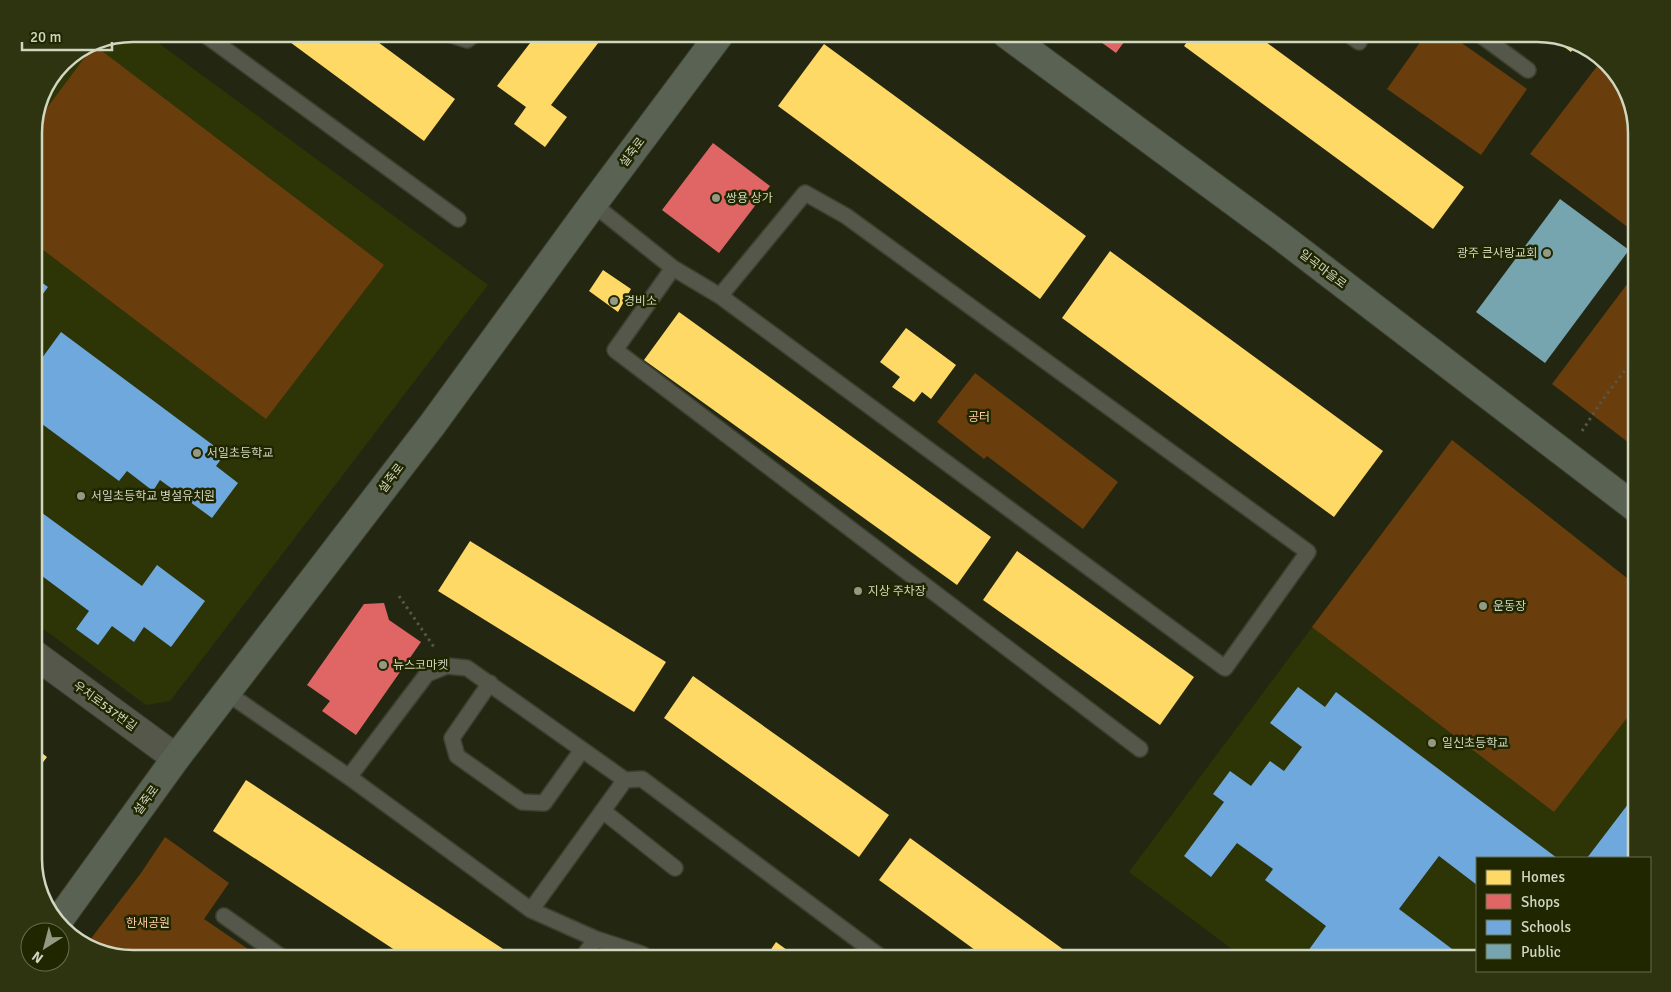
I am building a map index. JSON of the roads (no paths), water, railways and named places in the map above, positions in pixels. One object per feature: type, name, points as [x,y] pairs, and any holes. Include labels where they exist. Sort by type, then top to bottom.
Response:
[{"type":"main road","name":"일곡마을로","points":[[1017,42],[1271,229],[1628,502]]},
{"type":"main road","name":"설죽로","points":[[62,915],[176,758],[432,425],[714,43]]},
{"type":"street","name":"우치로537번길","points":[[43,661],[176,758]]},
{"type":"lane","points":[[1490,42],[1528,70]]},
{"type":"lane","points":[[216,43],[458,219]]},
{"type":"lane","points":[[593,204],[673,268],[720,296],[1225,668],[1308,552],[846,216],[805,193],[720,296]]},
{"type":"lane","points":[[673,268],[615,350],[1140,749]]},
{"type":"lane","points":[[349,777],[427,674],[447,666],[468,668],[625,780],[642,779],[870,949]]},
{"type":"lane","points":[[490,683],[452,738],[456,756],[522,802],[544,803],[582,750]]},
{"type":"lane","points":[[227,693],[349,777],[531,910],[596,939],[627,949]]},
{"type":"lane","points":[[531,910],[625,780]]},
{"type":"lane","points":[[603,811],[676,868]]},
{"type":"lane","points":[[224,916],[270,949]]},
{"type":"lane","points":[[589,949],[596,939]]},
{"type":"place","name":"쌍용 상가","points":[[716,198]]},
{"type":"place","name":"광주 큰사랑교회","points":[[1547,253]]},
{"type":"place","name":"경비소","points":[[614,301]]},
{"type":"place","name":"서일초등학교","points":[[197,453]]},
{"type":"place","name":"서일초등학교 병설유치원","points":[[81,496]]},
{"type":"place","name":"지상 주차장","points":[[858,591]]},
{"type":"place","name":"운동장","points":[[1483,606]]},
{"type":"place","name":"뉴스코마켓","points":[[383,665]]},
{"type":"place","name":"일신초등학교","points":[[1432,743]]},
{"type":"park label","name":"공터","points":[[979,417]]},
{"type":"park label","name":"한새공원","points":[[148,923]]}]
